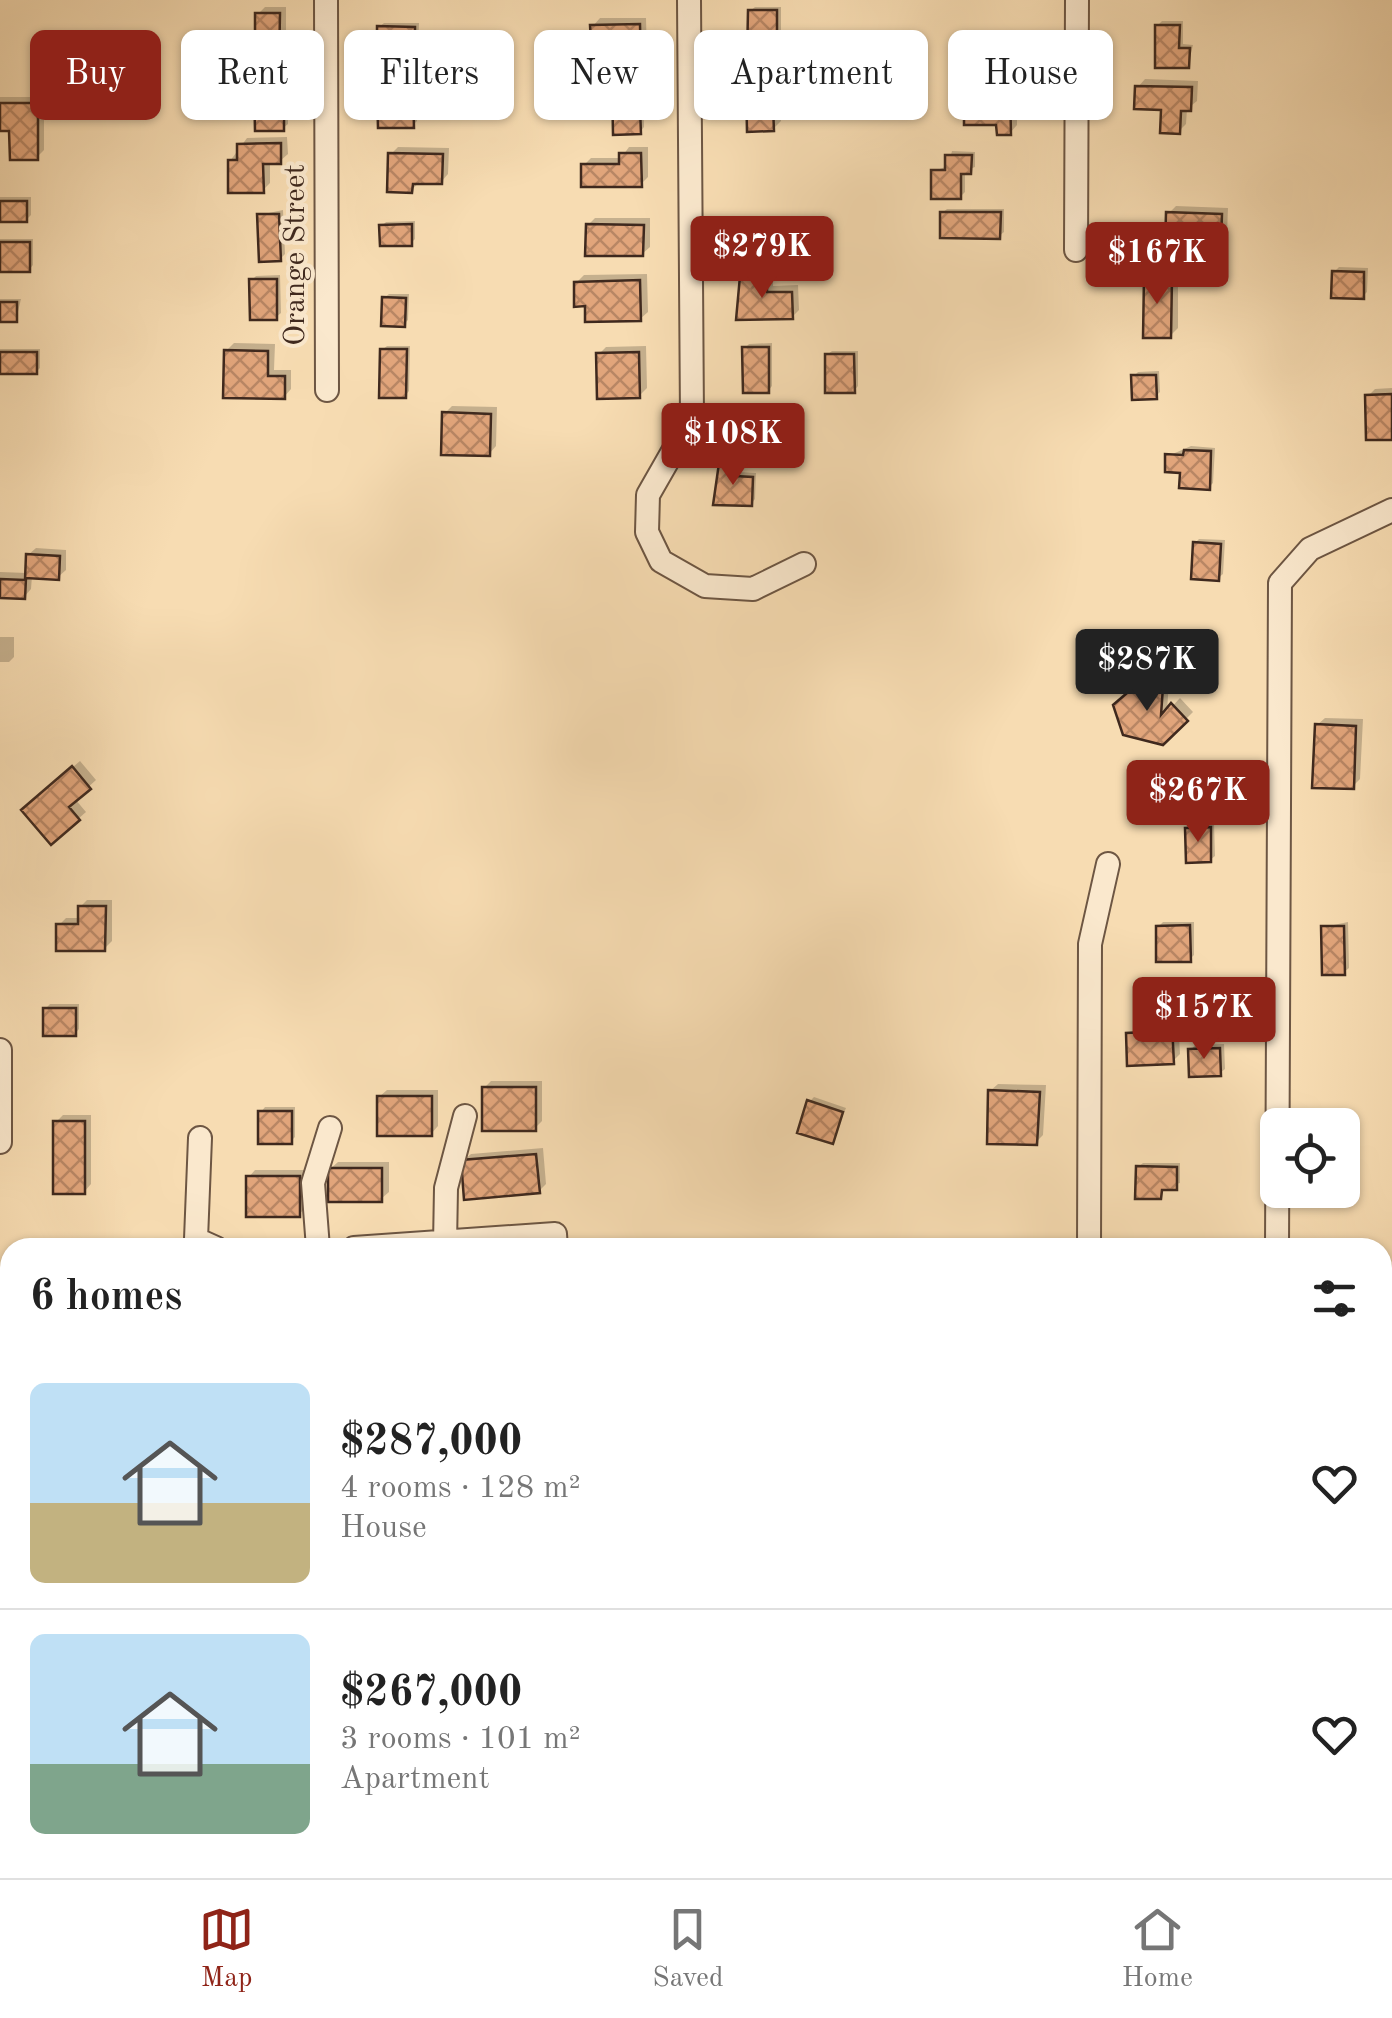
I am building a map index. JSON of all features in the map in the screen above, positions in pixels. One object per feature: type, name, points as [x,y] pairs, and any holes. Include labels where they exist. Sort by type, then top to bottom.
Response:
[{"type":"street","name":"Orange Street","points":[[326,0],[327,390]]},
{"type":"street","points":[[688,0],[691,405],[688,430],[656,476],[644,512],[647,532],[661,561],[689,580],[726,590],[769,585],[804,564]]},
{"type":"street","points":[[1076,250],[1077,0]]},
{"type":"street","points":[[1277,1238],[1280,583],[1310,549],[1392,510]]},
{"type":"street","points":[[1089,1238],[1090,1100],[1086,1072],[1090,944],[1108,864]]},
{"type":"street","points":[[0,1050],[0,1142]]},
{"type":"street","points":[[445,1238],[446,1188],[465,1116]]},
{"type":"street","points":[[317,1238],[313,1183],[330,1128]]},
{"type":"street","points":[[196,1238],[200,1138]]},
{"type":"street","points":[[511,1238],[555,1234],[555,1238]]},
{"type":"building","points":[[748,10],[777,10],[777,30],[748,30]]},
{"type":"building","points":[[255,13],[280,13],[280,30],[255,30]]},
{"type":"building","points":[[640,24],[640,30],[590,30],[590,25]]},
{"type":"building","points":[[1155,25],[1180,25],[1179,48],[1190,48],[1189,68],[1155,68]]},
{"type":"building","points":[[377,26],[415,27],[415,30],[377,30]]},
{"type":"building","points":[[1135,86],[1192,87],[1191,111],[1181,111],[1180,134],[1160,133],[1161,110],[1134,109]]},
{"type":"building","points":[[0,103],[30,103],[30,120],[38,120],[38,160],[10,160],[9,131],[0,131]]},
{"type":"building","points":[[255,120],[284,120],[284,131],[255,131]]},
{"type":"building","points":[[378,120],[414,120],[414,128],[378,128]]},
{"type":"building","points":[[613,120],[640,120],[641,134],[613,135]]},
{"type":"building","points":[[747,120],[774,120],[774,131],[747,132]]},
{"type":"building","points":[[964,120],[1011,120],[1011,135],[997,135],[996,125],[964,125]]},
{"type":"building","points":[[281,143],[281,164],[263,164],[264,193],[228,193],[228,160],[237,160],[237,144]]},
{"type":"building","points":[[388,153],[443,154],[442,184],[413,184],[412,193],[387,192]]},
{"type":"building","points":[[619,153],[641,153],[642,187],[581,187],[581,164],[619,164]]},
{"type":"building","points":[[945,155],[972,155],[971,174],[961,174],[961,199],[931,199],[931,170],[945,170]]},
{"type":"building","points":[[0,201],[27,201],[27,222],[0,222]]},
{"type":"building","points":[[940,212],[1001,212],[1000,239],[940,238]]},
{"type":"building","points":[[1166,212],[1222,214],[1220,270],[1171,268],[1171,251],[1165,250]]},
{"type":"building","points":[[257,214],[279,214],[281,261],[259,262]]},
{"type":"building","points":[[412,224],[412,246],[380,246],[379,225]]},
{"type":"building","points":[[586,224],[644,225],[643,256],[585,256]]},
{"type":"building","points":[[773,224],[773,263],[739,263],[739,225]]},
{"type":"building","points":[[0,242],[30,242],[30,272],[0,272]]},
{"type":"building","points":[[1332,271],[1364,272],[1364,299],[1331,298]]},
{"type":"building","points":[[740,276],[767,276],[767,292],[792,292],[793,319],[736,320]]},
{"type":"building","points":[[1144,276],[1172,277],[1171,338],[1143,338]]},
{"type":"building","points":[[249,279],[277,279],[277,320],[250,320]]},
{"type":"building","points":[[640,280],[641,321],[585,322],[585,306],[574,307],[574,282]]},
{"type":"building","points":[[382,297],[406,298],[405,327],[381,326]]},
{"type":"building","points":[[0,302],[17,302],[17,322],[0,322]]},
{"type":"building","points":[[742,347],[769,347],[769,393],[743,393]]},
{"type":"building","points":[[380,349],[407,349],[406,398],[379,398]]},
{"type":"building","points":[[224,350],[268,351],[268,376],[285,376],[285,399],[223,398]]},
{"type":"building","points":[[0,352],[37,352],[37,374],[0,374]]},
{"type":"building","points":[[639,352],[640,398],[597,399],[596,353]]},
{"type":"building","points":[[825,354],[854,354],[855,393],[825,393]]},
{"type":"building","points":[[1131,375],[1156,375],[1157,399],[1132,400]]},
{"type":"building","points":[[1392,394],[1392,440],[1366,440],[1365,395]]},
{"type":"building","points":[[442,412],[491,414],[490,456],[441,455]]},
{"type":"building","points":[[1184,450],[1211,451],[1210,490],[1179,488],[1180,473],[1165,472],[1165,454],[1183,455]]},
{"type":"building","points":[[719,463],[735,464],[735,476],[753,477],[752,506],[713,505]]},
{"type":"building","points":[[1193,542],[1221,544],[1219,581],[1191,579]]},
{"type":"building","points":[[26,554],[60,556],[59,580],[26,578],[25,599],[0,598],[0,579],[25,580]]},
{"type":"building","points":[[1132,680],[1163,687],[1161,715],[1171,703],[1188,721],[1163,745],[1123,735],[1113,705],[1127,693]]},
{"type":"building","points":[[1315,724],[1356,726],[1354,789],[1312,788]]},
{"type":"building","points":[[72,766],[91,789],[69,807],[80,820],[51,845],[21,810]]},
{"type":"building","points":[[1211,827],[1211,862],[1186,863],[1185,828]]},
{"type":"building","points":[[78,906],[106,906],[105,951],[56,951],[56,924],[78,924]]},
{"type":"building","points":[[1190,925],[1191,962],[1156,962],[1156,926]]},
{"type":"building","points":[[1321,926],[1344,926],[1345,975],[1322,975]]},
{"type":"building","points":[[43,1008],[76,1008],[76,1036],[43,1036]]},
{"type":"building","points":[[1172,1024],[1174,1064],[1127,1066],[1126,1033],[1145,1032],[1145,1026]]},
{"type":"building","points":[[1220,1048],[1221,1076],[1189,1077],[1188,1049]]},
{"type":"building","points":[[482,1087],[536,1087],[536,1131],[482,1131]]},
{"type":"building","points":[[988,1090],[1040,1092],[1037,1145],[987,1144]]},
{"type":"building","points":[[377,1096],[432,1096],[432,1136],[377,1136]]},
{"type":"building","points":[[807,1100],[843,1112],[833,1144],[797,1133]]},
{"type":"building","points":[[258,1111],[292,1111],[292,1144],[258,1144]]},
{"type":"building","points":[[53,1121],[85,1121],[85,1194],[53,1194]]},
{"type":"building","points":[[536,1154],[540,1193],[464,1200],[461,1160]]},
{"type":"building","points":[[1136,1166],[1177,1167],[1177,1190],[1162,1190],[1161,1199],[1135,1199]]},
{"type":"building","points":[[328,1168],[382,1168],[382,1202],[328,1202]]},
{"type":"building","points":[[246,1176],[300,1176],[300,1217],[246,1217]]}]
